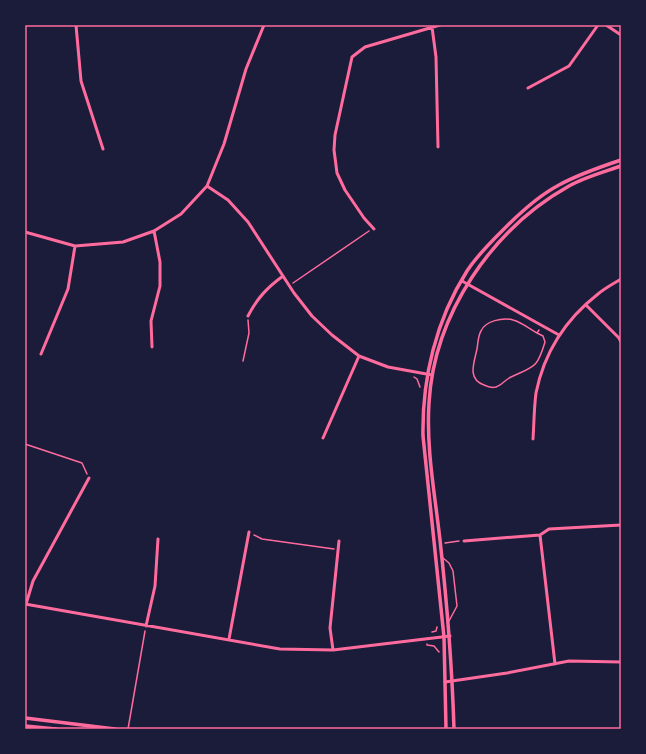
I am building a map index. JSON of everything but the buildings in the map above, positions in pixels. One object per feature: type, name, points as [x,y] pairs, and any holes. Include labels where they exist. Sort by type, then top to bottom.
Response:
[{"type":"street","points":[[76,25],[82,81],[103,149]]},
{"type":"street","points":[[25,232],[75,246],[123,242],[154,231],[182,214],[207,186],[224,144],[246,69],[264,25]]},
{"type":"street","points":[[374,229],[364,218],[345,190],[337,173],[334,150],[335,135],[352,57],[365,46],[440,25]]},
{"type":"street","points":[[528,88],[569,66],[598,25]]},
{"type":"street","points":[[606,25],[621,34]]},
{"type":"street","points":[[432,27],[436,57],[438,147]]},
{"type":"street","points":[[446,729],[444,637],[423,436],[423,403],[427,374],[437,336],[447,309],[468,270],[490,243],[532,202],[558,185],[574,177],[621,160]]},
{"type":"street","points":[[454,729],[453,681],[449,622],[429,443],[429,402],[432,375],[436,359],[446,328],[467,284],[495,246],[524,217],[552,196],[570,185],[621,166]]},
{"type":"street","points":[[207,186],[228,200],[248,222],[289,285],[312,316],[332,335],[358,356],[388,367],[432,375]]},
{"type":"street","points":[[152,346],[151,321],[160,286],[160,262],[154,231]]},
{"type":"street","points":[[41,354],[68,289],[75,246]]},
{"type":"street","points":[[248,316],[255,302],[262,294],[283,276]]},
{"type":"street","points":[[533,439],[536,394],[541,374],[559,335],[574,315],[598,294],[621,279]]},
{"type":"street","points":[[462,281],[559,335]]},
{"type":"street","points":[[586,305],[619,338],[621,342]]},
{"type":"street","points":[[323,438],[358,356]]},
{"type":"street","points":[[89,478],[33,581],[26,604],[280,649],[333,650],[450,636]]},
{"type":"street","points":[[464,541],[540,535],[549,529],[621,525]]},
{"type":"street","points":[[229,639],[249,532]]},
{"type":"street","points":[[540,535],[555,664]]},
{"type":"street","points":[[146,626],[155,586],[158,539]]},
{"type":"street","points":[[333,650],[330,628],[339,541]]},
{"type":"street","points":[[445,682],[507,673],[569,661],[621,662]]},
{"type":"street","points":[[25,718],[115,729]]},
{"type":"street","points":[[25,726],[56,729]]},
{"type":"lane","points":[[442,557],[449,563],[453,571],[457,606],[449,622]]},
{"type":"path","points":[[289,285],[365,233],[374,229]]},
{"type":"path","points":[[243,361],[249,333],[248,316]]},
{"type":"path","points":[[495,320],[513,320],[537,333],[543,336],[545,342],[543,350],[533,367],[509,378],[497,387],[488,387],[477,382],[472,369],[481,331],[485,326],[495,320]]},
{"type":"path","points":[[537,333],[543,326]]},
{"type":"path","points":[[25,444],[82,463],[89,478]]},
{"type":"path","points":[[249,532],[262,540],[338,549]]},
{"type":"path","points":[[441,550],[445,543],[464,541]]},
{"type":"path","points":[[128,729],[146,626]]}]
